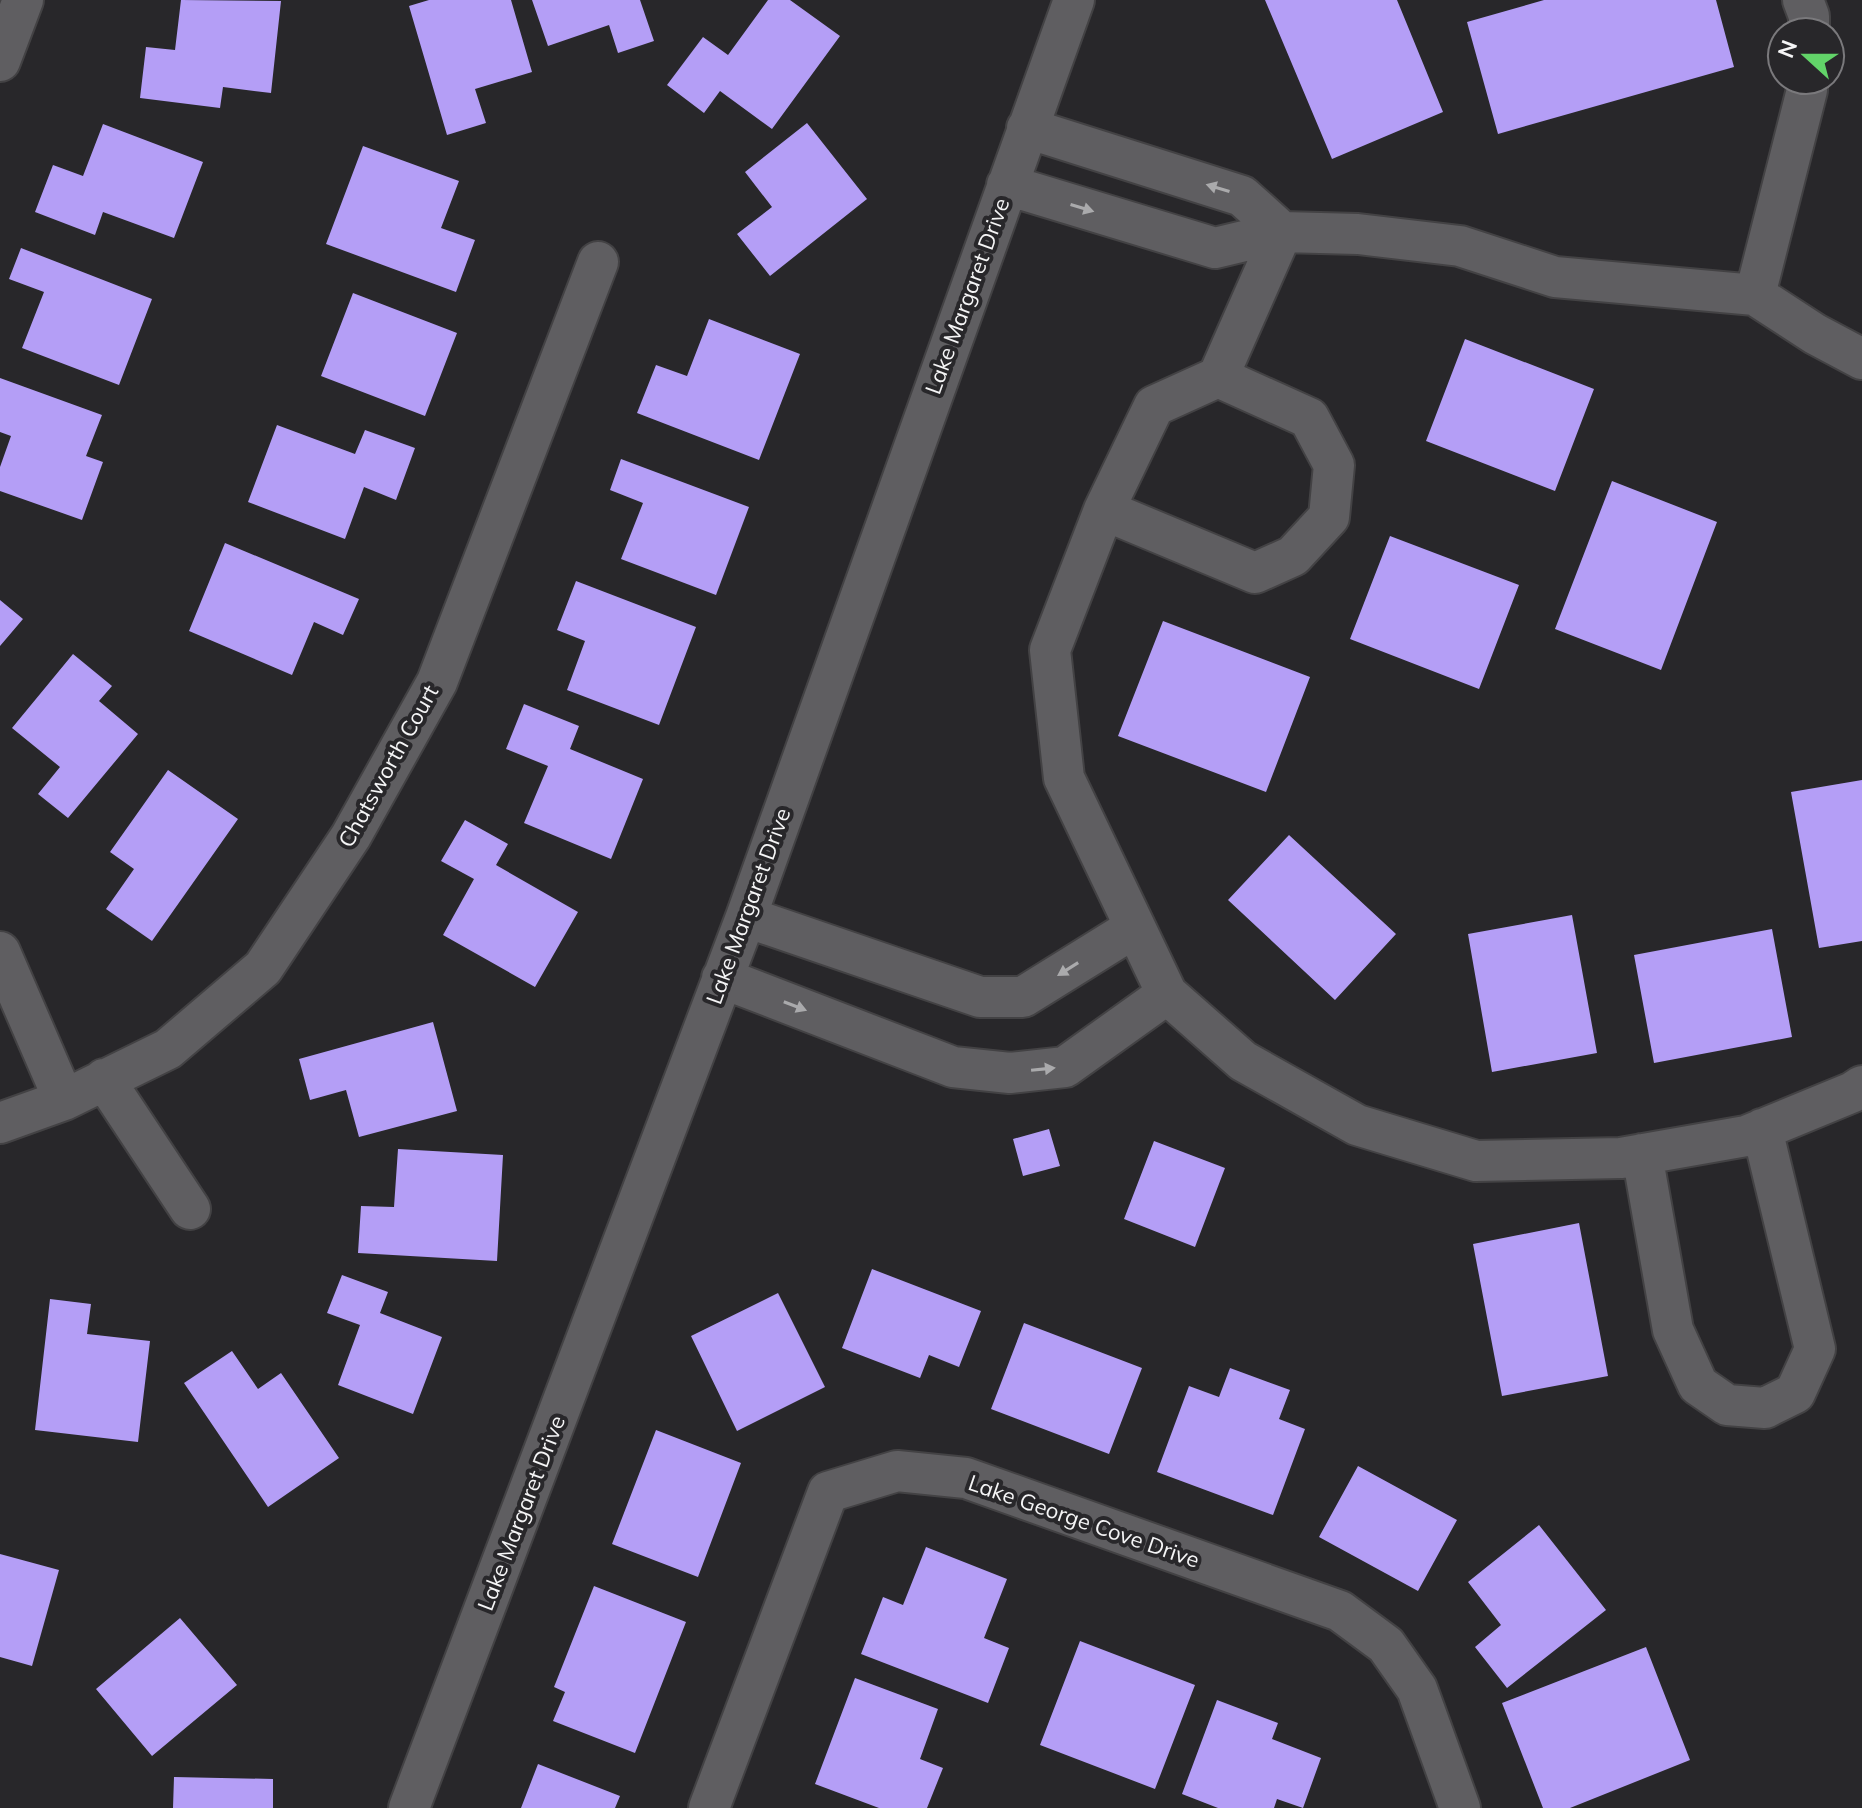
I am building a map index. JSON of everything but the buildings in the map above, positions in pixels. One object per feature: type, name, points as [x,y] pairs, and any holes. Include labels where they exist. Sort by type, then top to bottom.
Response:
[{"type":"street","points":[[0,61],[23,0]]},
{"type":"street","name":"Lake Margaret Drive","points":[[409,1808],[746,917],[1074,0]]},
{"type":"street","points":[[1755,295],[1805,96]]},
{"type":"street","points":[[1027,128],[1242,196],[1282,232]]},
{"type":"street","points":[[1007,185],[1215,248],[1282,232],[1358,234],[1460,246],[1555,277],[1755,295],[1815,334],[1862,359]]},
{"type":"street","points":[[1282,232],[1218,377],[1154,406],[1104,510],[1050,650],[1064,778],[1167,994],[1243,1061],[1357,1125],[1476,1161],[1621,1158],[1746,1136],[1862,1086]]},
{"type":"street","name":"Chatsworth Court","points":[[0,1123],[64,1100],[168,1049],[263,968],[351,836],[437,682],[598,262]]},
{"type":"street","points":[[1104,510],[1255,573],[1293,556],[1329,517],[1334,465],[1309,418],[1218,377]]},
{"type":"street","points":[[746,917],[980,997],[1023,997],[1134,928]]},
{"type":"street","points":[[0,952],[64,1100]]},
{"type":"street","points":[[722,978],[953,1067],[1010,1073],[1065,1067],[1167,994]]},
{"type":"street","points":[[104,1079],[190,1209]]},
{"type":"street","points":[[1642,1154],[1673,1330],[1698,1385],[1727,1405],[1765,1408],[1795,1393],[1815,1349],[1762,1129]]},
{"type":"street","name":"Lake George Cove Drive","points":[[709,1808],[828,1492],[897,1471],[966,1478],[1340,1611],[1386,1645],[1417,1689],[1460,1808]]}]
